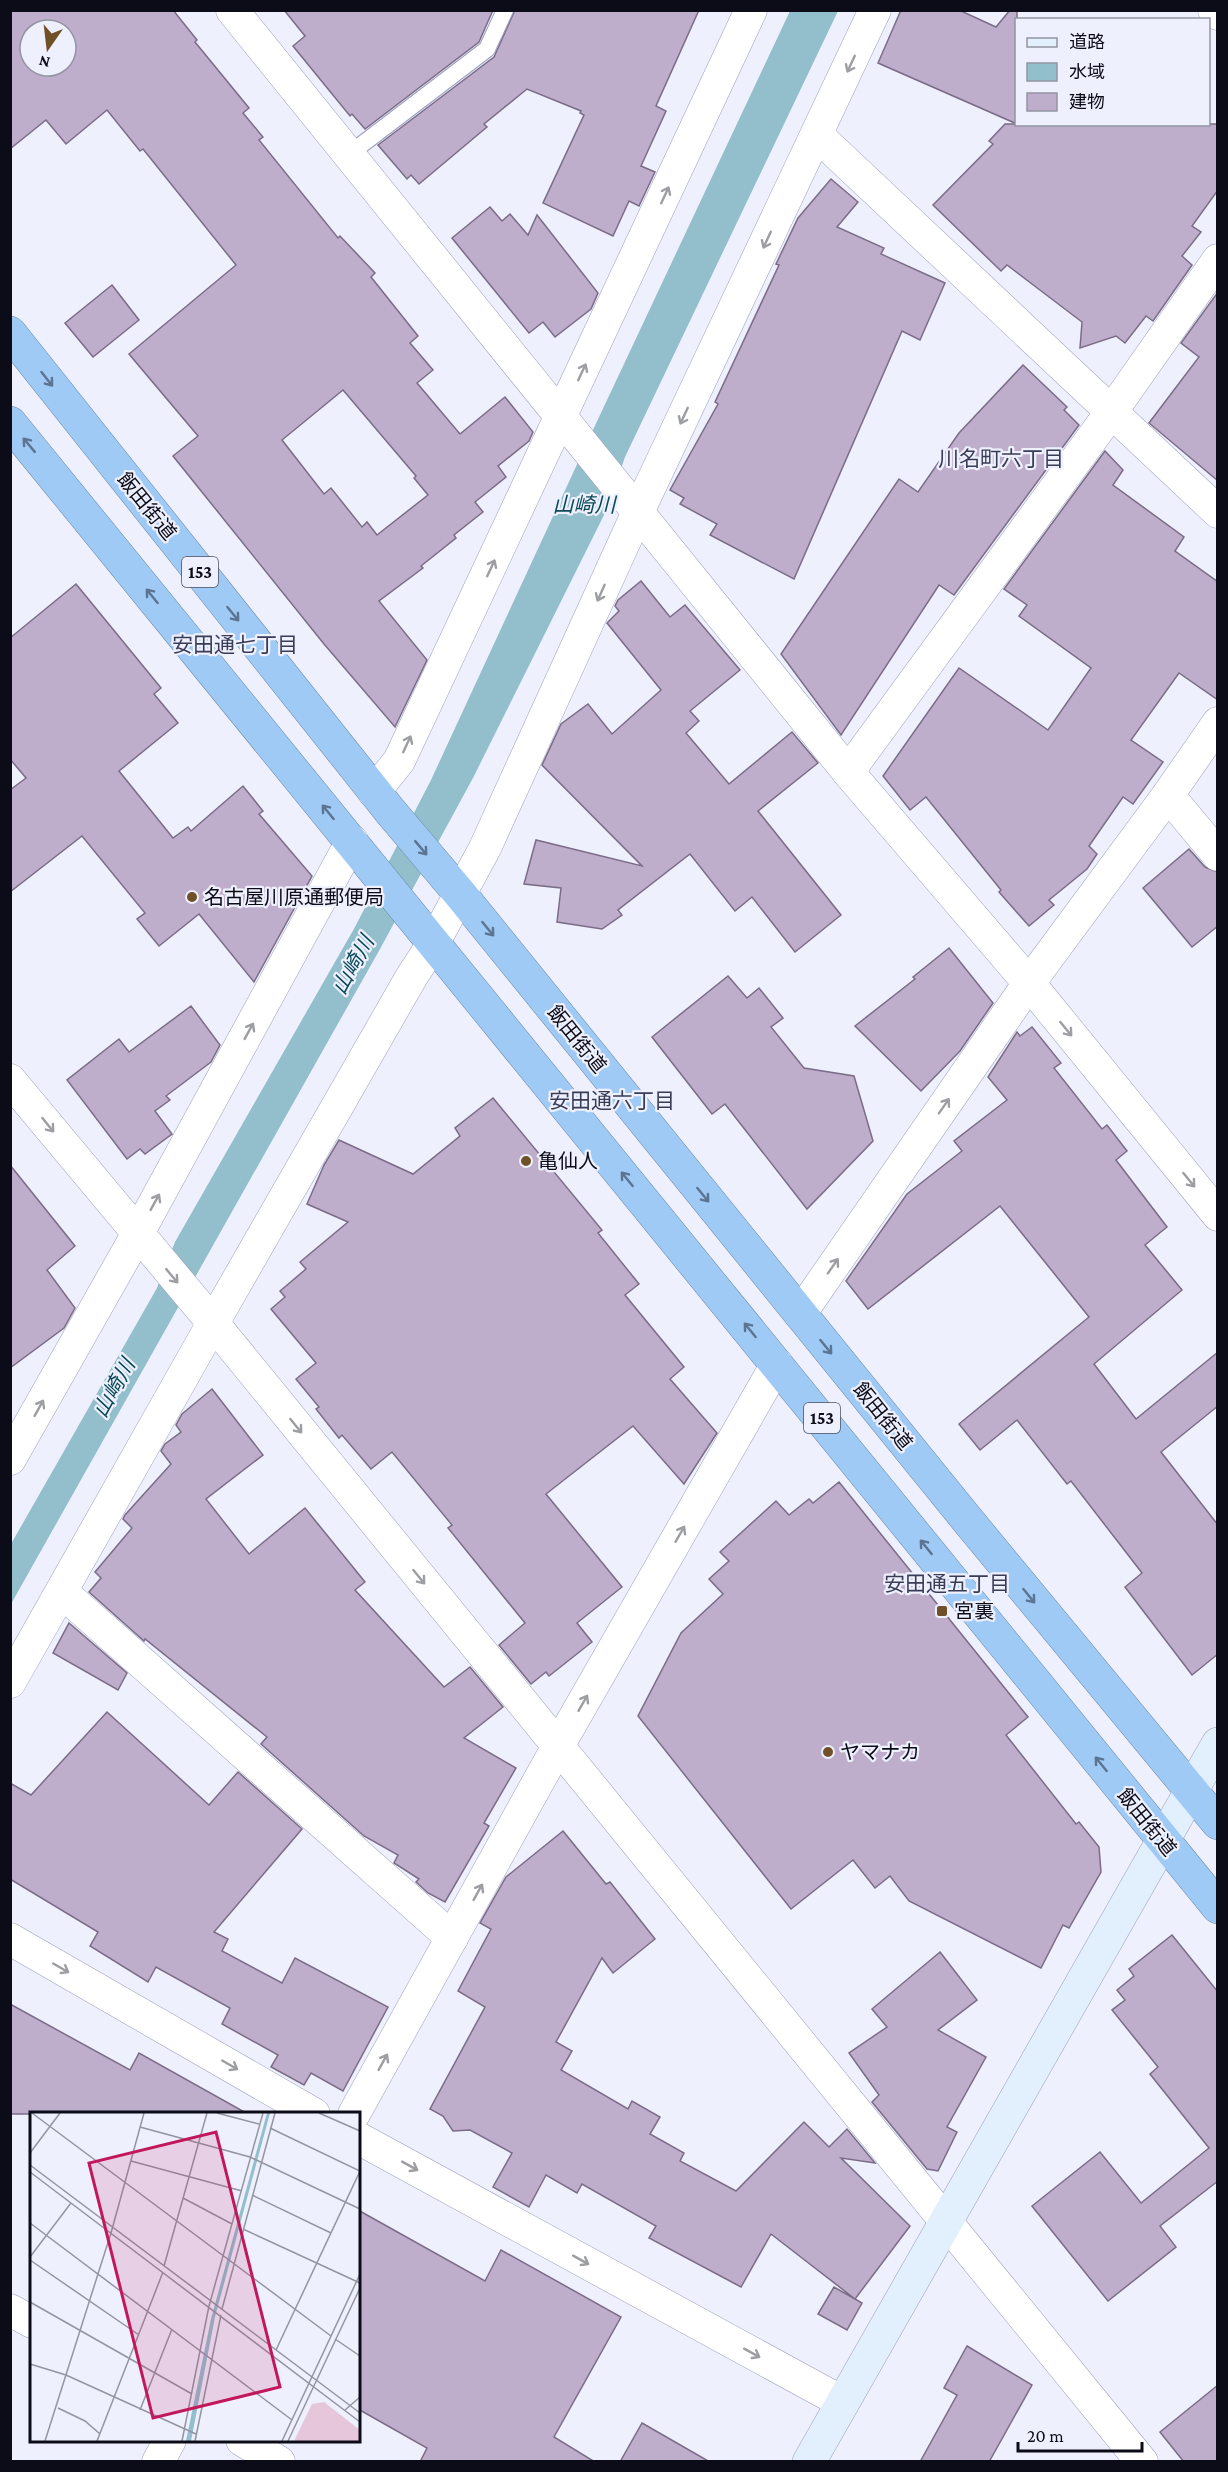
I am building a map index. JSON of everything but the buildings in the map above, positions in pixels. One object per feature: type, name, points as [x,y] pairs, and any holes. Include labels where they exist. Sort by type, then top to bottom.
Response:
[{"type":"highway","name":"飯田街道","points":[[10,333],[382,801],[1189,1791],[1218,1823]]},
{"type":"highway","name":"飯田街道","points":[[10,423],[1218,1907]]},
{"type":"street","points":[[232,10],[848,772],[1029,983],[1218,1215]]},
{"type":"street","points":[[382,801],[751,10]]},
{"type":"street","points":[[10,1682],[412,976],[428,938],[456,889],[485,848],[638,512],[875,10]]},
{"type":"street","points":[[1214,10],[1218,14]]},
{"type":"street","points":[[817,135],[1218,512]]},
{"type":"street","points":[[848,772],[1112,411],[1218,260]]},
{"type":"street","points":[[800,1314],[1029,983],[1168,795],[1218,723]]},
{"type":"street","points":[[1168,795],[1218,855]]},
{"type":"street","points":[[10,1459],[359,849]]},
{"type":"street","points":[[10,1080],[137,1235],[213,1323],[557,1748],[1142,2462]]},
{"type":"street","points":[[355,2112],[557,1748],[777,1364]]},
{"type":"street","points":[[62,1592],[452,1938]]},
{"type":"street","points":[[809,2462],[1189,1791],[1218,1744]]},
{"type":"street","points":[[10,1939],[311,2112]]},
{"type":"street","points":[[360,2139],[842,2402]]},
{"type":"street","points":[[10,2310],[30,2321]]},
{"type":"street","points":[[158,2462],[169,2442]]},
{"type":"street","points":[[245,2442],[279,2462]]},
{"type":"lane","points":[[348,155],[487,49],[505,10]]},
{"type":"water","name":"山崎川","points":[[790,11],[838,11],[625,457],[606,511],[473,778],[380,949],[11,1604],[11,1544],[157,1288],[175,1242],[355,927],[431,780]]},
{"type":"place","name":"名古屋川原通郵便局","points":[[192,897]]},
{"type":"place","name":"亀仙人","points":[[526,1161]]},
{"type":"place","name":"宮裏","points":[[942,1611]]},
{"type":"place","name":"ヤマナカ","points":[[828,1752]]},
{"type":"district","name":"川名町六丁目","points":[[1001,459]]},
{"type":"district","name":"安田通七丁目","points":[[235,645]]},
{"type":"district","name":"安田通六丁目","points":[[612,1101]]},
{"type":"district","name":"安田通五丁目","points":[[947,1584]]}]
